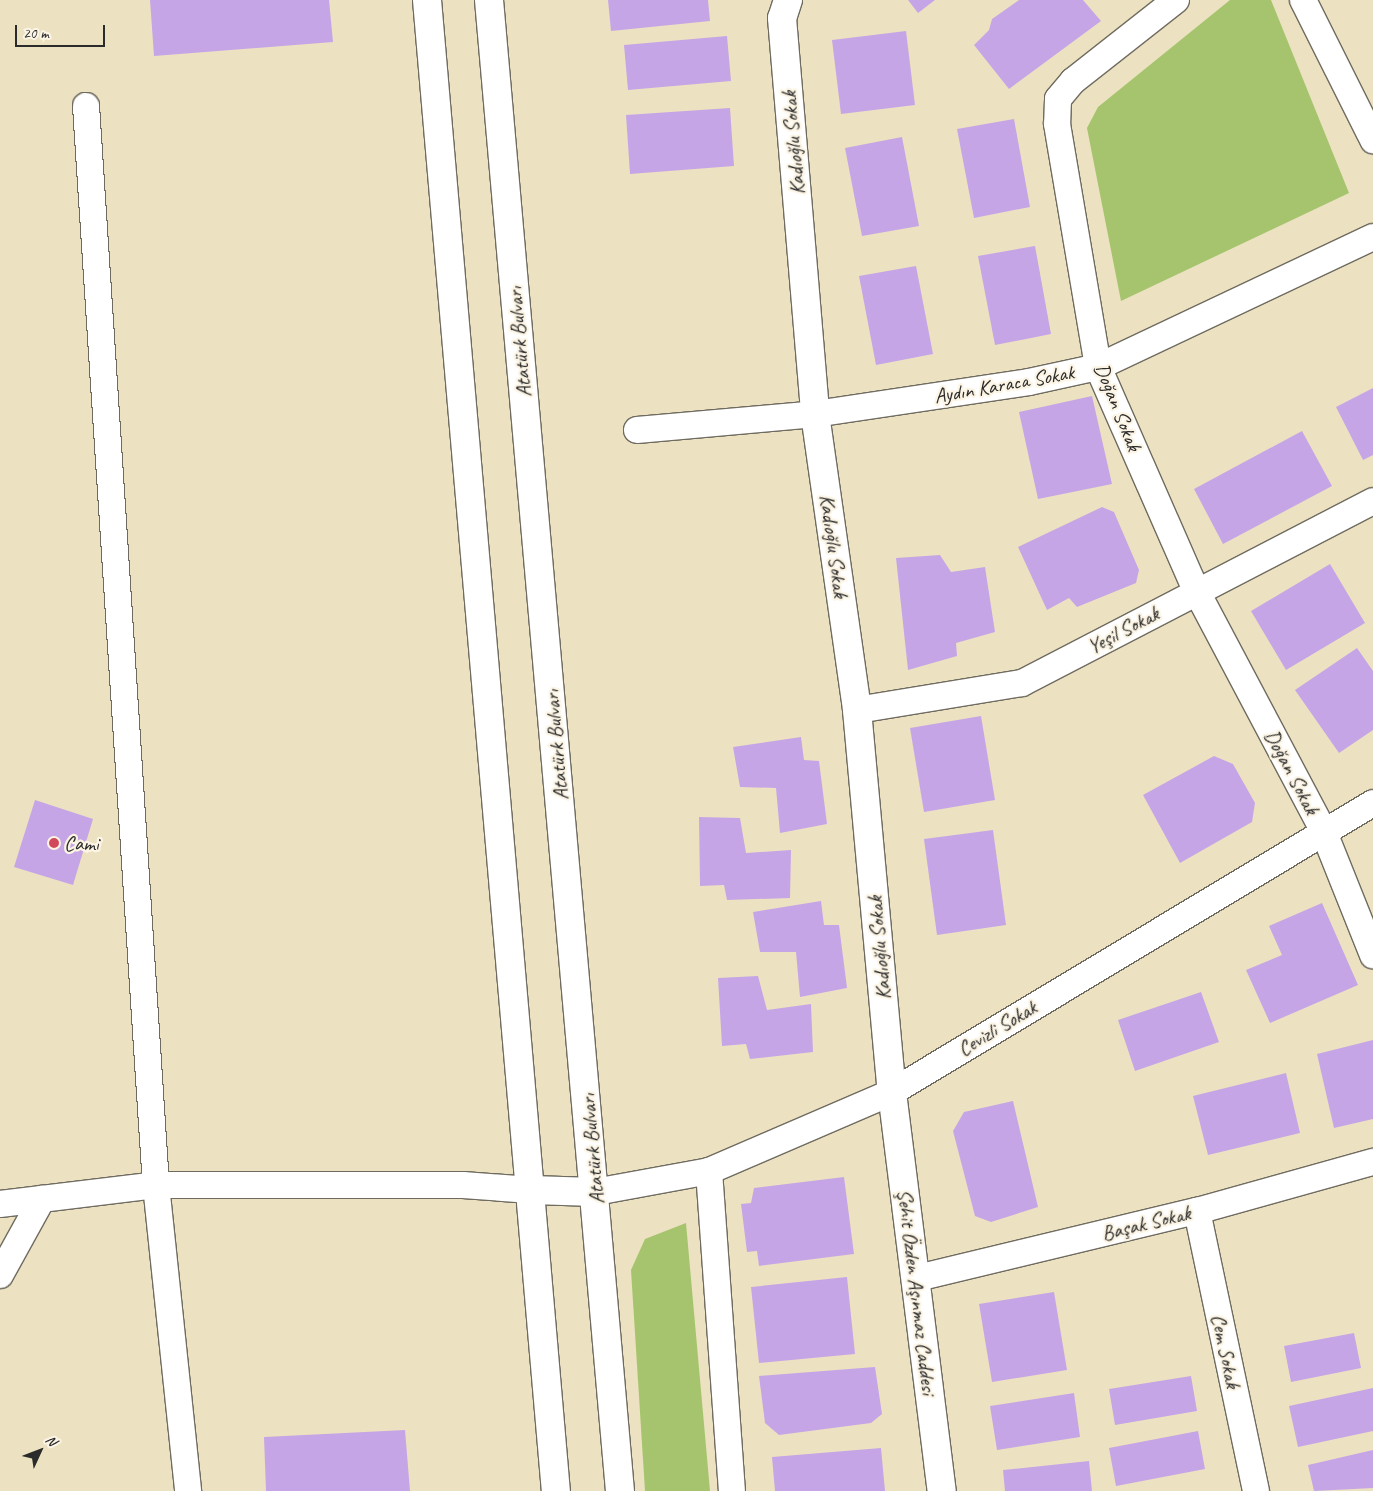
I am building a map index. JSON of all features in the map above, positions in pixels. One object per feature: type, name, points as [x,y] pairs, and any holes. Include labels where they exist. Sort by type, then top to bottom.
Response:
[{"type":"main road","points":[[427,0],[556,1491]]},
{"type":"main road","name":"Atatürk Bulvarı","points":[[489,0],[620,1491]]},
{"type":"main road","name":"Kadıoğlu Sokak","points":[[788,0],[782,18],[815,414],[857,710],[892,1092]]},
{"type":"main road","name":"Şehit Özden Aşınmaz Caddesi","points":[[892,1092],[917,1278],[942,1491]]},
{"type":"main road","points":[[531,1190],[595,1192]]},
{"type":"street","name":"Doğan Sokak","points":[[1176,0],[1073,82],[1058,99],[1057,124],[1098,366],[1197,592],[1323,830],[1373,955]]},
{"type":"street","points":[[1303,0],[1373,140]]},
{"type":"street","points":[[86,106],[156,1185],[188,1491]]},
{"type":"street","name":"Aydın Karaca Sokak","points":[[637,430],[815,414],[1029,382],[1098,366],[1373,236]]},
{"type":"street","name":"Yeşil Sokak","points":[[857,710],[1022,683],[1373,501]]},
{"type":"street","name":"Cevizli Sokak","points":[[595,1192],[709,1171],[892,1092],[1323,830],[1373,803]]},
{"type":"street","name":"Başak Sokak","points":[[917,1278],[1197,1211],[1373,1162]]},
{"type":"street","points":[[709,1171],[732,1491]]},
{"type":"street","points":[[0,1204],[156,1185],[462,1185],[531,1190]]},
{"type":"street","points":[[0,1275],[42,1199]]},
{"type":"street","name":"Cem Sokak","points":[[1197,1211],[1256,1491]]},
{"type":"green space","points":[[1230,0],[1271,0],[1349,193],[1121,301],[1087,128],[1098,107]]},
{"type":"green space","points":[[686,1223],[710,1491],[645,1491],[631,1270],[645,1239]]},
{"type":"building","points":[[150,0],[329,0],[333,42],[154,56]]},
{"type":"building","points":[[608,0],[708,0],[710,21],[611,31]]},
{"type":"building","points":[[908,0],[935,0],[918,13]]},
{"type":"building","points":[[1019,0],[1083,0],[1101,21],[1009,89],[974,45],[989,30],[992,19]]},
{"type":"building","points":[[906,31],[915,105],[841,114],[832,40]]},
{"type":"building","points":[[727,36],[731,81],[628,90],[624,45]]},
{"type":"building","points":[[730,108],[734,166],[630,174],[626,115]]},
{"type":"building","points":[[1014,119],[1030,207],[974,218],[957,129]]},
{"type":"building","points":[[902,137],[919,226],[862,236],[845,148]]},
{"type":"building","points":[[1035,246],[1051,334],[995,345],[978,256]]},
{"type":"building","points":[[916,266],[933,354],[876,365],[859,276]]},
{"type":"building","points":[[1373,388],[1373,455],[1363,460],[1336,407]]},
{"type":"building","points":[[1092,396],[1112,484],[1038,499],[1019,412]]},
{"type":"building","points":[[1302,431],[1332,486],[1223,544],[1194,489]]},
{"type":"building","points":[[1102,507],[1114,512],[1139,570],[1136,583],[1077,607],[1069,598],[1047,610],[1018,547]]},
{"type":"building","points":[[940,555],[951,572],[985,567],[995,632],[956,643],[957,656],[908,670],[896,558]]},
{"type":"building","points":[[1330,564],[1365,623],[1286,670],[1251,611]]},
{"type":"building","points":[[1357,648],[1373,671],[1373,730],[1339,753],[1295,690]]},
{"type":"building","points":[[981,716],[995,800],[924,812],[910,728]]},
{"type":"building","points":[[801,737],[804,760],[819,761],[827,824],[780,833],[776,788],[740,787],[733,747]]},
{"type":"building","points":[[1214,756],[1233,764],[1255,803],[1252,822],[1180,863],[1143,795]]},
{"type":"building","name":"Cami","points":[[35,800],[93,819],[73,885],[14,867]]},
{"type":"building","points":[[699,817],[740,818],[746,853],[791,850],[790,898],[727,900],[724,885],[700,886]]},
{"type":"building","points":[[993,830],[1006,925],[937,935],[924,839]]},
{"type":"building","points":[[821,901],[824,925],[839,925],[847,988],[800,997],[796,952],[760,952],[753,912]]},
{"type":"building","points":[[1322,903],[1358,985],[1270,1023],[1246,970],[1282,955],[1269,926]]},
{"type":"building","points":[[758,976],[767,1010],[811,1004],[813,1052],[750,1059],[746,1044],[722,1046],[718,978]]},
{"type":"building","points":[[1201,992],[1219,1042],[1135,1071],[1118,1020]]},
{"type":"building","points":[[1373,1040],[1373,1119],[1334,1128],[1317,1054]]},
{"type":"building","points":[[1286,1073],[1300,1133],[1208,1155],[1193,1096]]},
{"type":"building","points":[[1013,1101],[1038,1207],[991,1222],[975,1216],[953,1131],[964,1112]]},
{"type":"building","points":[[844,1177],[854,1254],[759,1266],[757,1251],[747,1252],[741,1204],[751,1203],[754,1188]]},
{"type":"building","points":[[847,1277],[855,1354],[759,1363],[751,1287]]},
{"type":"building","points":[[1054,1292],[1067,1370],[992,1382],[979,1304]]},
{"type":"building","points":[[1354,1333],[1361,1368],[1291,1382],[1284,1346]]},
{"type":"building","points":[[875,1367],[882,1414],[871,1423],[779,1435],[765,1423],[759,1376]]},
{"type":"building","points":[[1191,1376],[1197,1411],[1115,1425],[1109,1389]]},
{"type":"building","points":[[1373,1388],[1373,1431],[1298,1447],[1289,1406]]},
{"type":"building","points":[[1074,1393],[1080,1437],[997,1450],[990,1406]]},
{"type":"building","points":[[405,1430],[410,1491],[266,1491],[264,1437]]},
{"type":"building","points":[[1198,1431],[1205,1469],[1116,1486],[1109,1448]]},
{"type":"building","points":[[881,1448],[885,1491],[775,1491],[772,1457]]},
{"type":"building","points":[[1373,1450],[1373,1488],[1314,1491],[1308,1465]]},
{"type":"building","points":[[1089,1461],[1092,1491],[1005,1491],[1003,1470]]},
{"type":"place","name":"Cami","points":[[54,843]]}]
